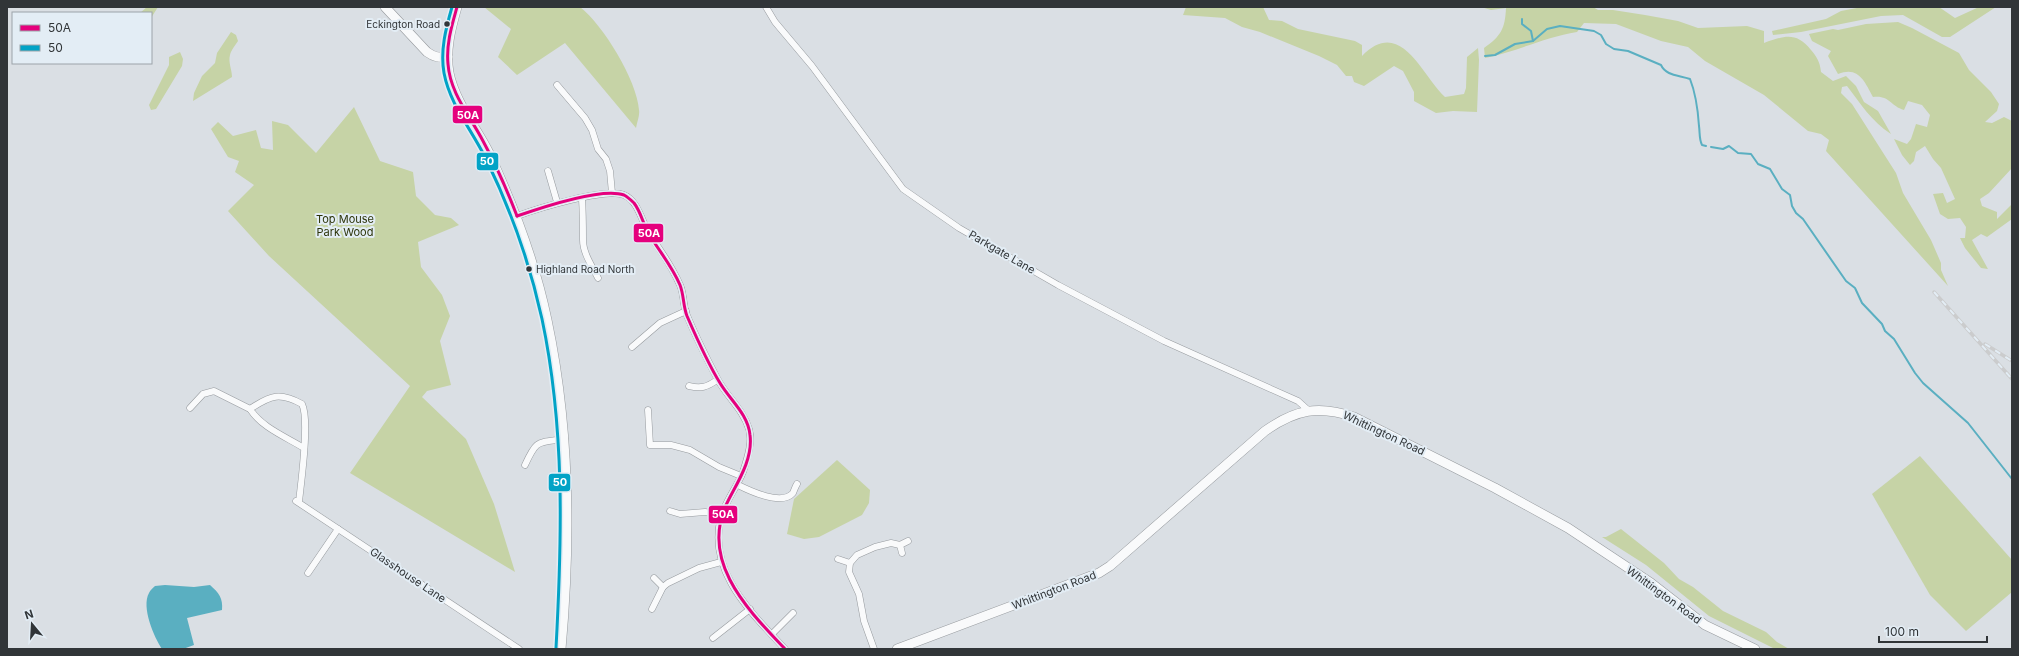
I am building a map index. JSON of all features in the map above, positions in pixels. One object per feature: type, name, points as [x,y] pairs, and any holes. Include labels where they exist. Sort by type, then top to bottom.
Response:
[{"type":"street","points":[[385,7],[427,52],[433,56],[441,58],[448,57]]},
{"type":"street","points":[[457,7],[448,39],[448,71],[455,92],[482,140],[517,216],[531,258],[547,319],[559,384],[565,440],[567,502],[565,585],[561,649]]},
{"type":"street","name":"Parkgate Lane","points":[[766,7],[774,22],[812,66],[903,189],[959,228],[1058,284],[1164,341],[1298,401],[1308,410]]},
{"type":"street","points":[[557,85],[585,118],[592,130],[598,149],[606,159],[610,171],[612,192]]},
{"type":"street","points":[[548,171],[557,202]]},
{"type":"street","points":[[517,216],[557,202],[582,199],[612,192],[624,195],[634,204],[648,232],[670,265],[681,287],[686,311],[717,380],[737,405],[749,429],[749,453],[738,485],[721,515],[718,534],[721,562],[728,580],[737,595],[785,649]]},
{"type":"street","points":[[582,199],[584,226],[583,241],[586,255],[598,278]]},
{"type":"street","points":[[632,347],[660,323],[686,311]]},
{"type":"street","points":[[689,386],[700,389],[709,386],[717,380]]},
{"type":"street","points":[[190,408],[203,394],[214,391],[250,409],[255,416],[267,425],[304,448],[306,417],[302,404],[284,396],[273,396],[250,409]]},
{"type":"street","points":[[648,410],[650,445],[671,445],[690,450],[719,467],[741,476]]},
{"type":"street","name":"Whittington Road","points":[[897,649],[1099,573],[1169,516],[1265,431],[1283,420],[1308,410],[1339,412],[1354,417],[1495,488],[1568,528],[1651,583],[1704,625],[1755,649]]},
{"type":"street","points":[[525,466],[534,446],[540,443],[565,440]]},
{"type":"street","name":"Glasshouse Lane","points":[[304,448],[297,501],[519,649]]},
{"type":"street","points":[[738,485],[754,494],[768,498],[788,496],[793,493],[797,484]]},
{"type":"street","points":[[670,511],[680,514],[705,512],[721,515]]},
{"type":"street","points":[[308,573],[338,529]]},
{"type":"street","points":[[874,649],[864,621],[859,594],[850,572],[850,563],[857,554],[879,545],[891,543],[900,545],[908,541]]},
{"type":"street","points":[[900,545],[902,553]]},
{"type":"street","points":[[838,559],[850,563]]},
{"type":"street","points":[[652,609],[662,587],[699,568],[721,562]]},
{"type":"street","points":[[654,578],[662,587]]},
{"type":"street","points":[[713,638],[750,609]]},
{"type":"street","points":[[772,634],[793,613]]},
{"type":"green space","points":[[147,7],[158,7],[152,16],[152,12],[141,12]]},
{"type":"green space","points":[[484,7],[580,7],[599,26],[626,69],[637,98],[639,116],[636,128],[565,43],[517,75],[498,57],[511,29]]},
{"type":"green space","points":[[1186,7],[1263,7],[1269,20],[1282,21],[1298,29],[1355,41],[1362,45],[1362,56],[1376,45],[1388,43],[1399,46],[1410,54],[1436,88],[1445,97],[1464,94],[1466,88],[1467,57],[1478,48],[1477,112],[1453,111],[1436,113],[1414,101],[1414,92],[1403,71],[1394,66],[1364,86],[1354,82],[1352,76],[1346,76],[1337,65],[1319,56],[1260,32],[1242,27],[1225,18],[1183,15]]},
{"type":"green space","points":[[1481,7],[1593,7],[1598,10],[1613,10],[1678,21],[1698,28],[1747,26],[1764,31],[1764,43],[1784,37],[1800,40],[1817,57],[1821,72],[1833,81],[1846,76],[1856,86],[1864,102],[1878,111],[1891,134],[1872,118],[1847,86],[1842,87],[1841,93],[1852,104],[1896,173],[1903,193],[1931,240],[1941,263],[1941,270],[1948,286],[1826,151],[1829,140],[1821,134],[1808,131],[1764,95],[1705,61],[1688,47],[1661,41],[1616,24],[1584,23],[1577,32],[1553,37],[1485,58],[1484,48],[1498,36],[1501,31],[1505,21],[1506,8],[1491,10]]},
{"type":"green space","points":[[1862,7],[1939,7],[1955,18],[1979,7],[1996,7],[1950,37],[1942,37],[1903,15],[1881,16],[1801,32],[1773,35],[1772,31],[1826,19],[1841,11]]},
{"type":"green space","points":[[1898,22],[1959,53],[1969,70],[1991,92],[1999,104],[1997,111],[1985,122],[1992,123],[2004,117],[2012,121],[2012,168],[1989,193],[1980,199],[1982,206],[1997,212],[1997,219],[2012,204],[2012,219],[1987,237],[1981,234],[1972,240],[1988,269],[1981,268],[1965,248],[1960,238],[1965,238],[1966,227],[1960,218],[1948,219],[1940,214],[1933,194],[1943,193],[1947,203],[1955,199],[1941,168],[1925,146],[1916,152],[1914,161],[1910,165],[1902,155],[1894,139],[1907,144],[1911,139],[1916,124],[1927,127],[1930,115],[1922,105],[1908,101],[1904,110],[1887,99],[1873,97],[1867,85],[1860,76],[1855,73],[1845,72],[1838,74],[1828,56],[1831,51],[1812,41],[1809,34],[1866,24]]},
{"type":"green space","points":[[231,32],[236,35],[238,41],[231,51],[230,63],[232,77],[193,101],[194,93],[202,76],[215,63],[217,53]]},
{"type":"green space","points":[[180,52],[183,59],[182,66],[156,109],[151,110],[149,105],[169,65],[169,57]]},
{"type":"green space","name":"Top Mouse Park Wood","points":[[354,107],[380,161],[413,172],[416,196],[435,215],[451,218],[459,225],[418,242],[421,267],[442,295],[450,316],[440,341],[451,385],[427,391],[422,397],[466,439],[494,504],[515,572],[350,473],[410,386],[269,256],[228,211],[254,185],[235,172],[239,161],[228,157],[211,129],[218,122],[233,136],[256,130],[261,148],[273,150],[272,121],[288,125],[316,153]]},
{"type":"green space","points":[[1920,456],[2012,560],[2012,592],[1966,631],[1930,595],[1872,494]]},
{"type":"green space","points":[[837,460],[870,490],[869,503],[862,515],[819,537],[804,539],[787,534],[794,499]]},
{"type":"green space","points":[[1621,529],[1664,563],[1679,579],[1693,587],[1723,611],[1766,632],[1777,642],[1789,649],[1775,649],[1709,616],[1646,565],[1602,537],[1606,537]]},
{"type":"water","points":[[165,585],[194,587],[210,585],[220,596],[222,610],[187,618],[194,645],[183,649],[162,649],[155,637],[147,614],[147,599],[150,591],[155,586]]},
{"type":"waterway","points":[[1522,19],[1522,24],[1531,31],[1533,41]]},
{"type":"waterway","points":[[1485,56],[1495,55],[1515,44],[1533,41],[1547,29],[1560,26],[1594,31],[1601,35],[1606,44],[1614,49],[1628,51],[1661,65],[1663,69],[1673,75],[1690,79],[1694,91],[1698,114],[1700,140],[1702,145],[1706,146]]},
{"type":"waterway","points":[[1711,147],[1723,149],[1729,146],[1738,153],[1751,154],[1758,164],[1770,169],[1782,189],[1790,195],[1792,206],[1796,213],[1803,219],[1846,281],[1855,288],[1862,303],[1882,324],[1885,331],[1894,339],[1915,373],[1923,383],[1968,423],[2012,479]]},
{"type":"railway","points":[[1934,292],[2012,379]]},
{"type":"railway","points":[[1985,344],[2012,361]]},
{"type":"transit line","name":"50","points":[[452,7],[443,48],[443,64],[447,85],[456,107],[486,159],[512,218],[532,278],[542,319],[549,360],[555,401],[560,483],[560,566],[556,648]]},
{"type":"transit line","name":"50A","points":[[457,7],[451,28],[448,57],[452,85],[497,168],[517,216]]},
{"type":"transit line","name":"50A","points":[[517,216],[540,208],[601,194],[614,193],[624,195],[634,203],[649,234],[677,278],[687,316],[706,359],[720,383],[746,420],[749,427],[750,444],[747,460],[741,476],[729,499],[721,521],[719,542],[723,562],[731,582],[742,600],[770,634],[785,649]]},
{"type":"place","name":"Eckington Road","points":[[447,24]]},
{"type":"place","name":"Highland Road North","points":[[529,269]]}]
